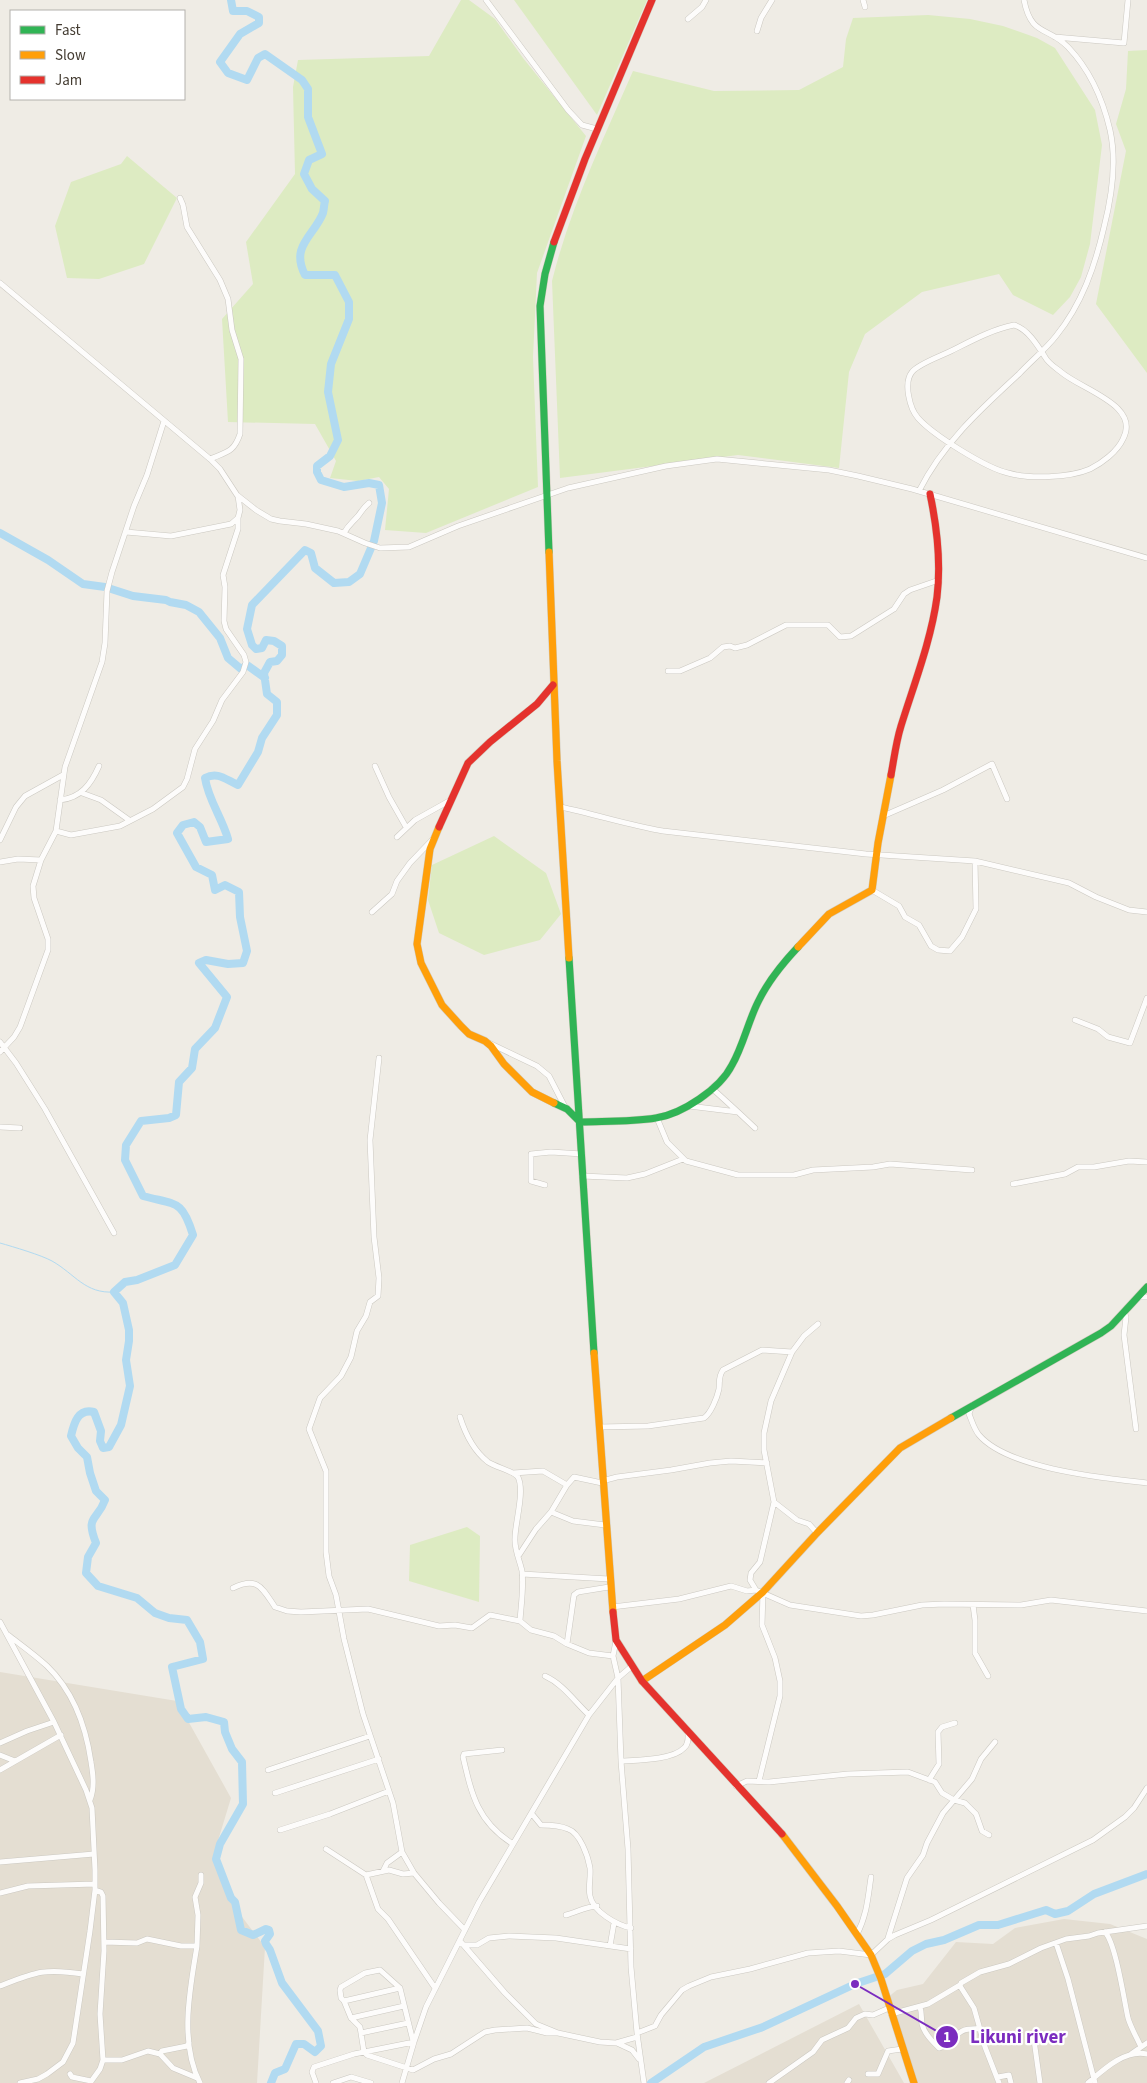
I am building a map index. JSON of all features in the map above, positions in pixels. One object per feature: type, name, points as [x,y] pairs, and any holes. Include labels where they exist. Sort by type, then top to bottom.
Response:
[{"type":"street","points":[[486,0],[568,110],[582,125],[597,129]]},
{"type":"street","points":[[644,2083],[637,2035],[631,1949],[628,1849],[621,1761],[618,1678],[613,1656],[616,1640],[605,1525],[574,1046],[553,685],[540,364],[541,291],[553,242],[597,129],[652,0]]},
{"type":"street","points":[[688,19],[706,0]]},
{"type":"street","points":[[757,31],[761,18],[772,0]]},
{"type":"street","points":[[863,0],[865,7]]},
{"type":"street","points":[[919,491],[928,473],[950,442],[975,415],[1042,352],[1066,324],[1084,292],[1097,255],[1106,218],[1113,172],[1111,136],[1097,90],[1087,72],[1067,46],[1032,24],[1024,0]]},
{"type":"street","points":[[1054,37],[1124,43],[1128,0]]},
{"type":"street","points":[[180,198],[187,227],[220,280],[228,299],[232,330],[241,360],[240,434],[236,445],[230,451],[210,459]]},
{"type":"street","points":[[0,283],[210,459],[220,469],[238,495],[256,510],[280,521],[315,525],[344,533],[365,544],[380,548],[409,547],[458,526],[568,488],[666,466],[717,459],[828,470],[930,494],[1147,558]]},
{"type":"street","points":[[1011,326],[1021,328],[1042,352],[1046,359],[1072,382],[1115,405],[1124,414],[1126,424],[1125,437],[1112,454],[1091,468],[1067,475],[1018,476],[1005,473],[950,442],[915,415],[910,401],[908,382],[912,371],[968,343],[1011,326]]},
{"type":"street","points":[[0,1052],[14,1037],[20,1027],[47,954],[48,939],[33,893],[41,860],[56,831],[63,775],[102,662],[108,589],[164,420]]},
{"type":"street","points":[[872,890],[883,816],[900,728],[918,679],[937,598],[939,580],[936,533],[930,494]]},
{"type":"street","points":[[56,831],[71,835],[83,831],[110,828],[153,809],[183,787],[195,749],[213,721],[222,700],[244,672],[246,662],[244,655],[226,629],[224,620],[225,587],[223,575],[238,529],[240,510],[238,495]]},
{"type":"street","points":[[344,533],[362,508],[369,504]]},
{"type":"street","points":[[126,532],[171,536],[214,529],[231,524],[238,518]]},
{"type":"street","points":[[668,671],[680,671],[710,658],[724,647],[730,646],[735,648],[747,645],[786,626],[828,625],[840,637],[851,636],[894,609],[904,594],[910,590],[939,580]]},
{"type":"street","points":[[553,685],[537,704],[490,742],[468,763],[433,839],[417,944],[419,958],[442,1005],[469,1034],[537,1066],[549,1076],[567,1109],[580,1122],[658,1118],[689,1106],[713,1087],[732,1066],[758,1002],[775,972],[829,914],[872,890]]},
{"type":"street","points":[[883,816],[934,794],[992,764],[1007,799]]},
{"type":"street","points":[[60,800],[70,799],[82,793],[99,766]]},
{"type":"street","points":[[375,766],[389,797],[406,827]]},
{"type":"street","points":[[0,840],[16,807],[25,796],[63,775]]},
{"type":"street","points":[[82,793],[101,800],[129,820]]},
{"type":"street","points":[[398,836],[406,827],[449,801]]},
{"type":"street","points":[[560,807],[663,832],[975,862],[1069,883],[1096,897],[1129,910],[1147,912]]},
{"type":"street","points":[[372,912],[392,894],[397,881],[410,863],[433,839]]},
{"type":"street","points":[[0,862],[18,859],[41,860]]},
{"type":"street","points":[[872,890],[899,906],[906,917],[919,925],[931,946],[938,950],[950,950],[962,937],[976,909],[975,862]]},
{"type":"street","points":[[1075,1020],[1098,1029],[1108,1037],[1130,1044],[1147,998]]},
{"type":"street","points":[[485,1041],[504,1064],[532,1092],[567,1109]]},
{"type":"street","points":[[0,1042],[45,1109],[114,1233]]},
{"type":"street","points":[[379,1058],[370,1140],[374,1237],[379,1278],[378,1296],[370,1302],[366,1316],[357,1331],[351,1357],[341,1376],[320,1398],[309,1429],[326,1471],[329,1576],[339,1610],[353,1679],[396,1816],[398,1842],[414,1873],[465,1930]]},
{"type":"street","points":[[713,1087],[714,1092],[755,1128]]},
{"type":"street","points":[[689,1106],[738,1112]]},
{"type":"street","points":[[658,1118],[667,1142],[686,1161],[738,1175],[794,1174],[813,1170],[873,1167],[890,1164],[972,1170]]},
{"type":"street","points":[[0,1127],[20,1128]]},
{"type":"street","points":[[545,1185],[531,1181],[531,1154],[551,1152],[582,1154]]},
{"type":"street","points":[[582,1176],[627,1178],[645,1174],[683,1158]]},
{"type":"street","points":[[1013,1184],[1065,1174],[1078,1167],[1094,1167],[1129,1161],[1147,1162]]},
{"type":"street","points":[[642,1682],[665,1664],[725,1625],[900,1448],[1112,1326],[1147,1287]]},
{"type":"street","points":[[1138,1297],[1147,1297]]},
{"type":"street","points":[[1124,1312],[1126,1317],[1125,1342],[1136,1429]]},
{"type":"street","points":[[759,1781],[780,1696],[780,1680],[775,1658],[762,1625],[759,1591],[750,1580],[751,1573],[760,1562],[774,1502],[764,1450],[764,1434],[771,1400],[792,1352],[804,1336],[818,1324]]},
{"type":"street","points":[[599,1427],[648,1426],[704,1418],[707,1416],[719,1389],[720,1374],[723,1370],[762,1350],[792,1352]]},
{"type":"street","points":[[972,1405],[969,1414],[979,1435],[991,1445],[1010,1455],[1077,1474],[1147,1483]]},
{"type":"street","points":[[460,1417],[466,1435],[482,1456],[488,1462],[514,1473],[518,1477],[520,1487],[514,1540],[522,1574],[520,1621]]},
{"type":"street","points":[[519,1555],[536,1529],[552,1512],[571,1480],[579,1477],[602,1482],[617,1477],[710,1463],[731,1461],[767,1463]]},
{"type":"street","points":[[514,1473],[544,1471],[568,1485]]},
{"type":"street","points":[[774,1502],[797,1520],[809,1524],[817,1533]]},
{"type":"street","points":[[552,1512],[573,1521],[605,1525]]},
{"type":"street","points":[[522,1574],[557,1574],[609,1579]]},
{"type":"street","points":[[233,1588],[241,1584],[252,1583],[258,1585],[263,1588],[278,1609],[301,1612],[368,1609],[439,1626],[455,1625],[472,1628],[490,1615],[520,1621],[531,1630],[554,1636],[567,1644],[589,1653],[613,1656]]},
{"type":"street","points":[[612,1607],[679,1599],[730,1586],[748,1591],[759,1591],[790,1605],[862,1616],[922,1605],[1030,1605],[1051,1600],[1147,1611]]},
{"type":"street","points":[[567,1644],[574,1595],[578,1592],[610,1587]]},
{"type":"street","points":[[973,1605],[975,1653],[988,1676]]},
{"type":"street","points":[[0,1622],[54,1722],[90,1800],[94,1854],[95,1887],[75,2036],[63,2062],[38,2079],[20,2083]]},
{"type":"street","points":[[6,1633],[49,1668],[75,1706],[86,1736],[91,1763],[93,1780],[90,1800]]},
{"type":"street","points":[[616,1640],[642,1682],[798,1853],[857,1934],[871,1955],[880,1976],[914,2083]]},
{"type":"street","points":[[402,2083],[413,2041],[435,1988],[462,1943],[465,1930],[479,1902],[589,1715],[618,1678],[632,1666]]},
{"type":"street","points":[[545,1676],[560,1685],[589,1715]]},
{"type":"street","points":[[0,1743],[54,1722]]},
{"type":"street","points":[[929,1780],[938,1764],[938,1732],[942,1727],[955,1724]]},
{"type":"street","points":[[621,1761],[667,1756],[683,1750],[688,1740],[688,1733]]},
{"type":"street","points":[[0,1770],[60,1735]]},
{"type":"street","points":[[268,1770],[370,1736]]},
{"type":"street","points":[[888,1939],[907,1878],[924,1855],[927,1843],[943,1813],[972,1779],[981,1759],[995,1742]]},
{"type":"street","points":[[502,1750],[464,1754],[464,1757],[471,1787],[480,1811],[495,1832],[513,1844]]},
{"type":"street","points":[[0,1755],[15,1761]]},
{"type":"street","points":[[275,1793],[379,1759]]},
{"type":"street","points":[[736,1786],[748,1781],[769,1782],[848,1774],[908,1772],[935,1782],[942,1793],[954,1800],[961,1801],[971,1808],[982,1831],[989,1835]]},
{"type":"street","points":[[871,1955],[888,1939],[931,1920],[1093,1840],[1125,1817],[1134,1808],[1147,1788]]},
{"type":"street","points":[[280,1830],[330,1814],[389,1791]]},
{"type":"street","points":[[532,1814],[540,1825],[569,1829],[576,1833],[590,1868],[590,1896],[597,1906],[614,1922],[631,1928]]},
{"type":"street","points":[[326,1849],[366,1875],[378,1909],[388,1919],[435,1988]]},
{"type":"street","points":[[382,1870],[387,1863],[402,1852]]},
{"type":"street","points":[[0,1862],[94,1854]]},
{"type":"street","points":[[366,1875],[382,1870],[403,1874],[414,1873]]},
{"type":"street","points":[[198,2080],[189,2043],[189,2009],[197,1946],[198,1915],[195,1897],[201,1883],[201,1875]]},
{"type":"street","points":[[857,1934],[868,1902],[871,1877]]},
{"type":"street","points":[[0,1893],[28,1886],[95,1887],[103,1896],[103,1990],[100,2014],[103,2060],[100,2069],[91,2082],[72,2077],[70,2074]]},
{"type":"street","points":[[566,1915],[584,1908],[597,1906]]},
{"type":"street","points":[[610,1946],[614,1922]]},
{"type":"street","points":[[769,2083],[796,2062],[813,2052],[822,2040],[848,2028],[856,2018],[865,2014],[873,2015],[920,2007],[938,1999],[980,1972],[1004,1966],[1056,1943],[1105,1932],[1147,1926]]},
{"type":"street","points":[[1105,1932],[1108,1935],[1114,1954],[1129,2021],[1141,2047]]},
{"type":"street","points":[[462,1943],[476,1945],[489,1938],[508,1936],[556,1938],[631,1949]]},
{"type":"street","points":[[104,1942],[138,1943],[147,1939],[181,1946],[197,1946]]},
{"type":"street","points":[[462,1943],[530,2020],[558,2033]]},
{"type":"street","points":[[1056,1943],[1068,1978],[1085,2050],[1095,2080]]},
{"type":"street","points":[[616,2043],[655,2026],[661,2014],[682,1990],[703,1980],[808,1953],[839,1951],[871,1955]]},
{"type":"street","points":[[413,2041],[400,1988],[380,1970],[364,1973],[342,1987],[340,1990],[341,1998],[352,2018],[360,2027],[364,2052],[367,2055],[407,2068],[417,2069],[434,2059],[451,2054],[485,2032],[527,2028],[600,2042],[616,2043],[632,2050],[641,2063]]},
{"type":"street","points":[[0,1986],[20,1977],[41,1971],[83,1974]]},
{"type":"street","points":[[960,1985],[974,2008],[999,2080],[1009,2075],[1012,2083]]},
{"type":"street","points":[[344,2001],[400,1988]]},
{"type":"street","points":[[352,2018],[404,2006]]},
{"type":"street","points":[[920,2007],[923,2014],[922,2024],[929,2038],[939,2048],[951,2042],[958,2032],[967,2028],[980,2029]]},
{"type":"street","points":[[361,2033],[408,2023]]},
{"type":"street","points":[[1034,2040],[1040,2083]]},
{"type":"street","points":[[316,2083],[312,2072],[314,2067],[364,2052],[413,2041]]},
{"type":"street","points":[[160,2054],[162,2051],[172,2048],[187,2046],[189,2043]]},
{"type":"street","points":[[1088,2083],[1095,2080],[1109,2066],[1147,2043]]},
{"type":"street","points":[[868,2074],[878,2074],[888,2051],[902,2049]]},
{"type":"street","points":[[103,2060],[122,2060],[148,2051],[160,2054],[173,2068],[198,2080]]},
{"type":"street","points":[[1130,2055],[1147,2054]]},
{"type":"street","points":[[332,2083],[351,2077],[372,2083]]},
{"type":"shaded area","points":[[0,1672],[177,1701],[231,1798],[213,1857],[230,1901],[265,1947],[257,2083],[0,2083]]},
{"type":"shaded area","points":[[1064,1919],[1110,1924],[1147,1939],[1147,2083],[916,2083],[887,1998],[897,1990],[923,1984],[956,1942],[993,1944],[1015,1928]]},
{"type":"shaded area","points":[[859,2004],[904,2083],[704,2083]]},
{"type":"green space","points":[[461,0],[469,0],[495,19],[523,58],[586,136],[537,273],[533,357],[538,487],[426,533],[385,530],[389,489],[379,477],[358,481],[330,478],[336,461],[315,424],[228,422],[222,319],[253,284],[246,242],[295,174],[293,87],[298,60],[429,56]]},
{"type":"green space","points":[[514,0],[647,0],[597,115]]},
{"type":"green space","points":[[928,15],[970,19],[1003,26],[1037,38],[1055,48],[1095,110],[1102,145],[1090,244],[1081,277],[1070,297],[1053,315],[1013,295],[999,274],[922,292],[865,334],[849,372],[839,468],[738,455],[560,478],[552,281],[559,254],[578,201],[633,71],[714,91],[799,90],[843,67],[846,39],[853,18]]},
{"type":"green space","points":[[1147,50],[1147,373],[1096,304],[1126,151],[1116,124],[1126,89],[1128,51]]},
{"type":"green space","points":[[127,156],[177,198],[144,264],[99,279],[67,278],[55,226],[71,182],[121,164]]},
{"type":"green space","points":[[494,836],[546,873],[561,914],[540,940],[484,955],[439,933],[428,900],[432,865]]},
{"type":"green space","points":[[467,1527],[480,1536],[479,1602],[409,1581],[410,1545]]},
{"type":"waterway","points":[[231,0],[233,11],[247,11],[259,17],[259,23],[240,34],[220,62],[228,73],[247,80],[258,58],[265,54],[302,80],[308,89],[308,117],[322,154],[309,160],[304,174],[312,189],[325,201],[323,213],[302,249],[300,256],[301,265],[305,275],[335,275],[349,302],[349,319],[331,364],[328,392],[338,440],[330,456],[317,466],[317,472],[321,480],[344,487],[369,483],[379,485],[382,503],[374,541],[360,574],[349,582],[334,583],[315,568],[311,553],[305,550],[252,605],[247,629],[252,645],[256,649],[262,648],[266,640],[274,641],[282,646],[282,655],[277,661],[270,662],[264,673],[267,694],[277,702],[277,715],[262,738],[258,752],[238,785],[214,775],[205,778],[209,793],[228,839],[206,842],[200,827],[194,822],[183,825],[177,833],[196,867],[212,875],[215,890],[225,885],[239,892],[240,917],[247,951],[243,963],[228,964],[206,960],[199,963],[227,997],[215,1028],[195,1049],[192,1068],[179,1082],[176,1115],[169,1118],[141,1121],[126,1145],[125,1160],[143,1196],[176,1205],[185,1215],[193,1235],[175,1265],[137,1280],[125,1282],[114,1292],[123,1303],[129,1330],[126,1360],[130,1386],[121,1425],[109,1447],[103,1448],[100,1441],[101,1431],[94,1412],[89,1411],[80,1414],[75,1422],[71,1436],[78,1448],[87,1457],[96,1491],[105,1500],[93,1519],[92,1528],[96,1543],[88,1557],[86,1573],[98,1586],[137,1598],[155,1613],[169,1618],[187,1620],[200,1642],[203,1659],[172,1667],[181,1709],[188,1719],[206,1717],[224,1722],[225,1732],[232,1749],[242,1762],[243,1804],[220,1844],[216,1859],[231,1898],[235,1902],[241,1930],[253,1935],[266,1929],[269,1930],[270,1934],[265,1941],[282,1983],[318,2031],[321,2046],[315,2052],[304,2044],[296,2044],[285,2069],[275,2073],[271,2083]]},
{"type":"waterway","points":[[0,533],[48,560],[83,584],[105,587],[133,596],[166,600],[186,605],[199,612],[220,638],[228,658],[241,669],[247,665],[265,678]]},
{"type":"waterway","points":[[0,1243],[52,1261],[95,1290],[114,1292]]},
{"type":"waterway","points":[[651,2083],[704,2047],[763,2027],[855,1984],[885,1974],[912,1951],[926,1944],[944,1940],[979,1925],[998,1925],[1046,1910],[1055,1914],[1068,1911],[1094,1894],[1147,1874]]},
{"type":"traffic: fast","points":[[549,552],[540,306],[545,274],[554,242]]},
{"type":"traffic: fast","points":[[554,1103],[567,1109],[580,1122],[618,1121],[666,1116],[699,1099],[719,1083],[726,1074],[736,1058],[762,994],[776,973],[798,947]]},
{"type":"traffic: fast","points":[[569,958],[594,1353]]},
{"type":"traffic: fast","points":[[951,1418],[1101,1333],[1111,1326],[1147,1287]]},
{"type":"traffic: slow","points":[[549,552],[557,761],[569,958]]},
{"type":"traffic: slow","points":[[798,947],[829,914],[872,890],[878,843],[891,775]]},
{"type":"traffic: slow","points":[[439,827],[430,849],[417,944],[421,963],[442,1005],[461,1026],[469,1034],[485,1041],[491,1046],[504,1064],[532,1092],[554,1103]]},
{"type":"traffic: slow","points":[[594,1353],[613,1612]]},
{"type":"traffic: slow","points":[[642,1681],[725,1625],[763,1592],[817,1533],[900,1448],[951,1418]]},
{"type":"traffic: slow","points":[[782,1834],[837,1906],[871,1955],[881,1979],[914,2083]]},
{"type":"traffic: jam","points":[[554,242],[585,159],[652,0]]},
{"type":"traffic: jam","points":[[891,775],[899,732],[926,646],[937,597],[939,572],[938,546],[930,494]]},
{"type":"traffic: jam","points":[[439,827],[468,763],[490,742],[537,704],[553,685]]},
{"type":"traffic: jam","points":[[613,1612],[616,1640],[642,1681],[782,1834]]},
{"type":"place","name":"Likuni river","points":[[855,1984]]}]
